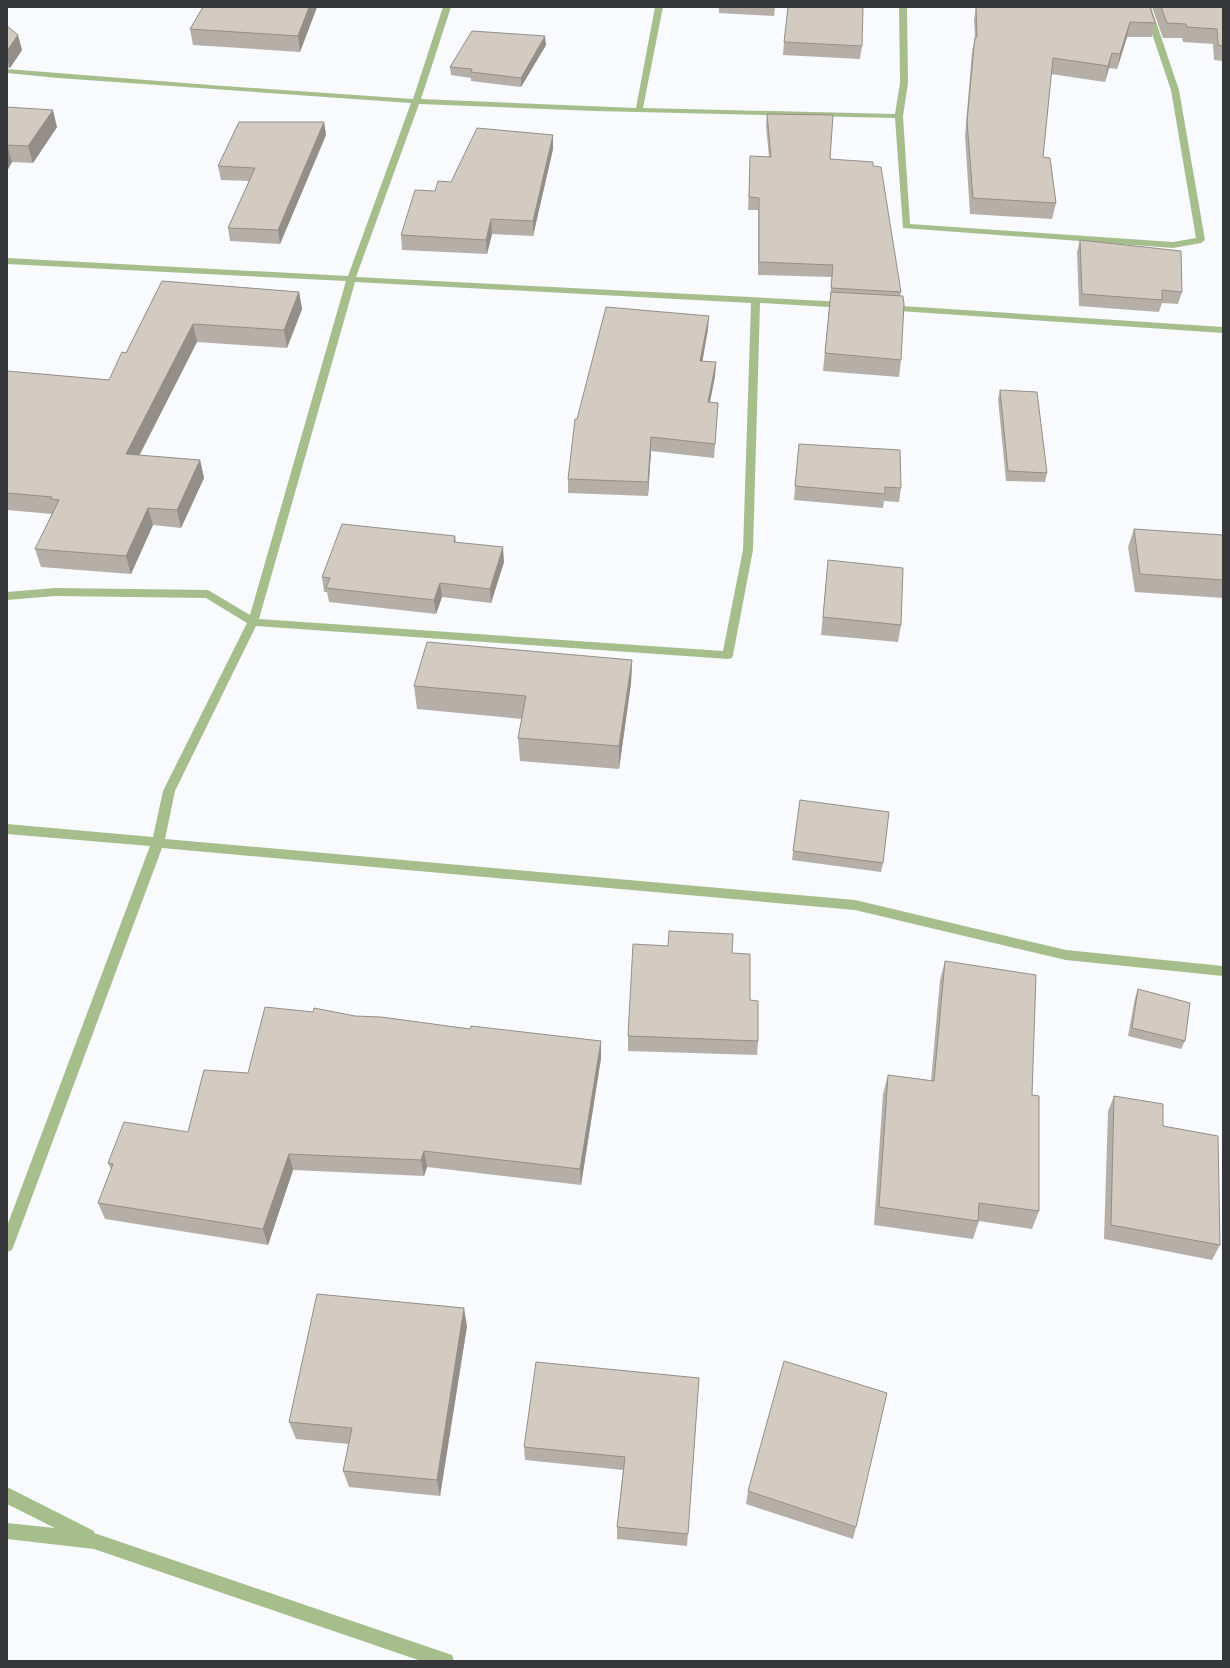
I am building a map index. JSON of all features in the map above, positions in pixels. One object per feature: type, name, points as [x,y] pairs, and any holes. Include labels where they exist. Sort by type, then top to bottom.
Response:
[{"type":"street","points":[[7,1245],[158,842],[169,791],[253,622],[351,279],[416,101],[447,7]]},
{"type":"street","points":[[639,110],[659,7]]},
{"type":"street","points":[[903,7],[904,83],[899,116],[906,226],[1173,245],[1201,240],[1175,90],[1147,7]]},
{"type":"street","points":[[7,71],[133,82],[416,101],[639,110],[899,116]]},
{"type":"street","points":[[7,261],[851,306]]},
{"type":"street","points":[[7,596],[55,592],[208,594],[253,622],[728,655],[748,550],[756,300]]},
{"type":"street","points":[[874,307],[1223,330]]},
{"type":"street","points":[[7,829],[855,905],[1066,955],[1223,972]]},
{"type":"street","points":[[7,1495],[94,1541],[446,1661]]},
{"type":"street","points":[[7,1531],[94,1541]]},
{"type":"building","points":[[203,7],[309,7],[298,36],[190,29]]},
{"type":"building","points":[[788,7],[863,7],[862,46],[784,42]]},
{"type":"building","points":[[976,7],[1150,7],[1155,23],[1130,22],[1120,54],[1112,53],[1108,66],[1053,58],[1043,157],[1050,158],[1056,203],[973,198],[967,121],[975,37],[977,37]]},
{"type":"building","points":[[1161,7],[1223,7],[1223,46],[1218,45],[1217,29],[1187,27],[1186,24],[1167,23]]},
{"type":"building","points":[[7,26],[18,35],[7,51]]},
{"type":"building","points":[[472,31],[545,36],[521,78],[471,72],[472,69],[450,67]]},
{"type":"building","points":[[7,107],[53,110],[28,146],[7,145]]},
{"type":"building","points":[[767,114],[833,115],[830,159],[873,162],[873,166],[881,167],[901,292],[831,288],[833,265],[759,262],[759,198],[749,197],[750,156],[771,157]]},
{"type":"building","points":[[239,122],[324,122],[278,230],[228,228],[255,168],[218,166]]},
{"type":"building","points":[[477,128],[553,135],[533,221],[491,219],[486,240],[401,235],[415,190],[435,191],[438,181],[451,182]]},
{"type":"building","points":[[1080,240],[1181,251],[1182,292],[1162,290],[1162,300],[1082,294]]},
{"type":"building","points":[[162,281],[299,292],[284,330],[193,324],[126,454],[200,460],[177,510],[148,508],[126,556],[35,549],[59,500],[51,499],[52,497],[7,493],[7,371],[109,380],[122,352],[126,353]]},
{"type":"building","points":[[831,292],[903,296],[904,304],[901,360],[825,353]]},
{"type":"building","points":[[606,307],[709,316],[700,361],[716,362],[708,402],[718,403],[715,444],[651,437],[648,482],[568,479],[575,419],[577,419]]},
{"type":"building","points":[[1000,390],[1037,392],[1047,473],[1008,471]]},
{"type":"building","points":[[799,444],[900,450],[901,488],[885,487],[885,494],[795,486]]},
{"type":"building","points":[[342,524],[455,536],[454,542],[503,547],[490,589],[440,583],[434,600],[326,588],[330,578],[322,577]]},
{"type":"building","points":[[1134,529],[1223,535],[1223,580],[1140,574]]},
{"type":"building","points":[[828,560],[903,568],[901,625],[823,617]]},
{"type":"building","points":[[427,642],[632,660],[619,746],[518,738],[526,696],[414,686]]},
{"type":"building","points":[[800,800],[889,812],[883,863],[793,851]]},
{"type":"building","points":[[669,931],[733,934],[732,953],[750,954],[750,1000],[758,1001],[758,1041],[628,1036],[633,944],[668,946]]},
{"type":"building","points":[[945,961],[1036,975],[1032,1095],[1039,1096],[1039,1211],[979,1203],[978,1221],[879,1207],[888,1075],[934,1081]]},
{"type":"building","points":[[1138,989],[1190,1003],[1185,1041],[1132,1028]]},
{"type":"building","points":[[265,1007],[313,1012],[314,1008],[355,1016],[381,1017],[470,1029],[471,1026],[601,1041],[580,1169],[424,1151],[421,1160],[289,1154],[263,1229],[98,1203],[113,1164],[108,1163],[124,1122],[188,1132],[204,1070],[248,1073]]},
{"type":"building","points":[[1114,1096],[1163,1104],[1163,1126],[1218,1136],[1220,1245],[1111,1225]]},
{"type":"building","points":[[317,1294],[464,1308],[437,1480],[343,1471],[352,1428],[289,1422]]},
{"type":"building","points":[[784,1361],[887,1393],[856,1527],[748,1491]]},
{"type":"building","points":[[536,1362],[699,1378],[688,1534],[617,1527],[625,1457],[524,1447]]}]
